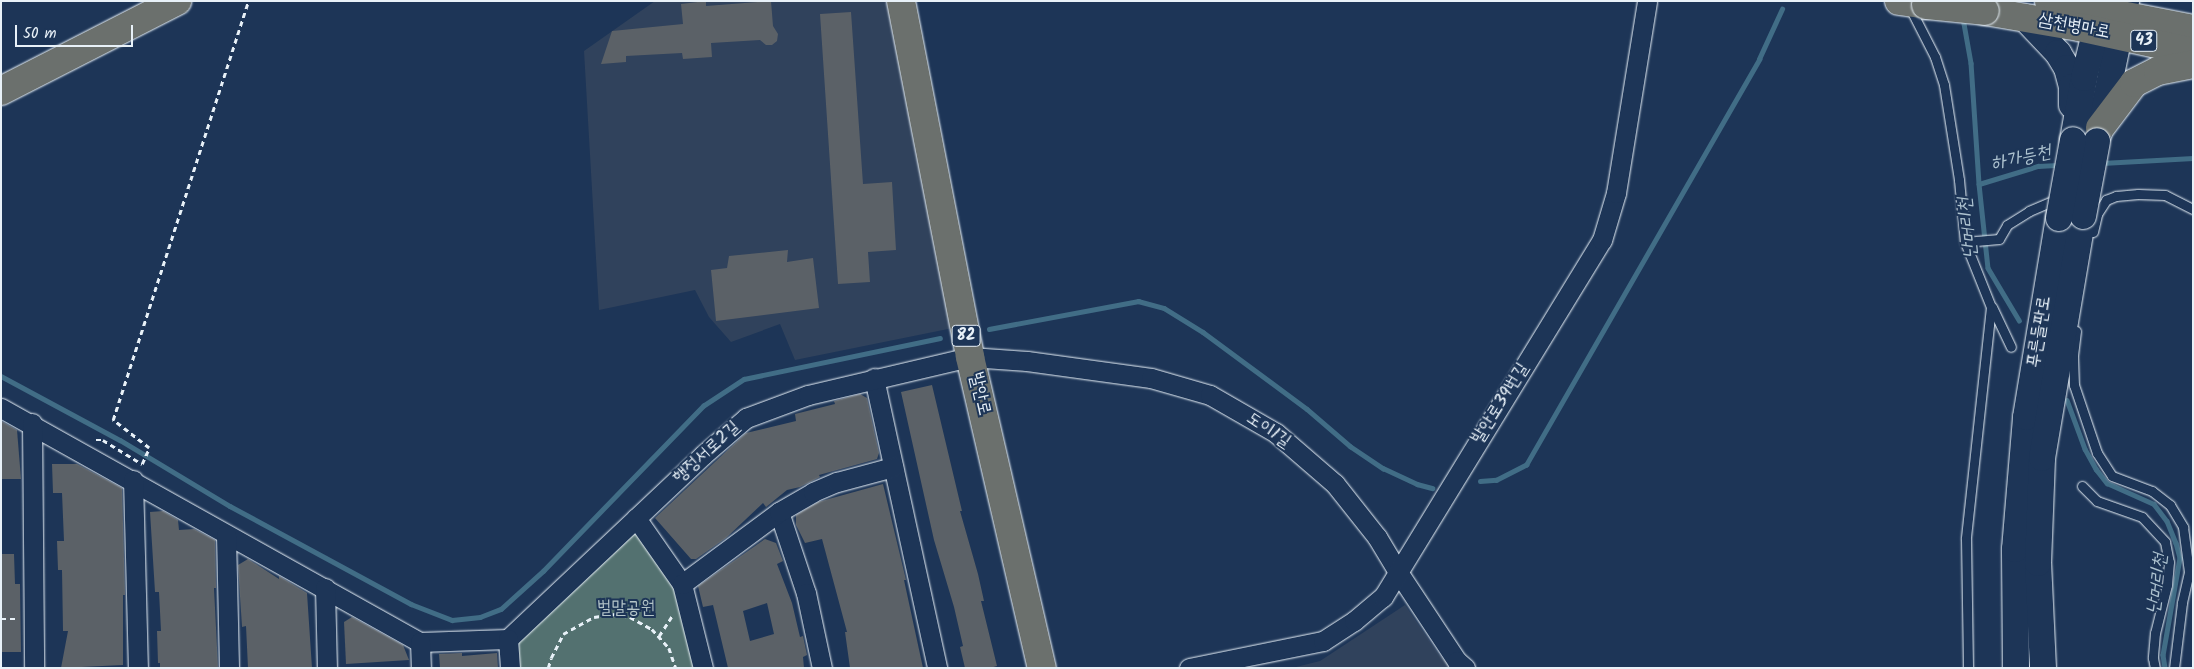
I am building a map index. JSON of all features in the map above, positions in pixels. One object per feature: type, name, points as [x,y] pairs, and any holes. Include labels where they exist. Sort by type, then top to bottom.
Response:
[{"type":"main road","points":[[1,91],[177,1]]},
{"type":"main road","name":"발안로","points":[[901,1],[970,357],[1042,668]]},
{"type":"main road","name":"삼천병마로","points":[[2049,1],[2111,16],[2193,29]]},
{"type":"main road","name":"삼천병마로","points":[[1911,4],[1985,11],[2024,18],[2111,16],[2193,52]]},
{"type":"main road","name":"푸른들판로","points":[[2016,668],[2015,549],[2026,417],[2090,136],[2111,16]]},
{"type":"main road","points":[[2024,18],[2058,53],[2067,68],[2072,88],[2090,136]]},
{"type":"main road","points":[[2090,136],[2134,82],[2158,71],[2193,64]]},
{"type":"main road","points":[[2043,668],[2038,563],[2042,458],[2074,206]]},
{"type":"street","name":"발안로39번길","points":[[1189,668],[1323,641],[1354,621],[1383,597],[1602,240],[1616,193],[1647,1]]},
{"type":"street","name":"행정서로2길","points":[[508,639],[703,455],[746,418],[808,395],[970,357]]},
{"type":"street","name":"도이1길","points":[[970,357],[1027,361],[1151,378],[1210,395],[1276,433],[1335,484],[1377,537],[1398,572],[1464,668]]},
{"type":"street","points":[[874,378],[937,668]]},
{"type":"street","points":[[1,408],[32,423],[134,480],[226,535],[420,642],[508,639],[510,668]]},
{"type":"street","points":[[32,423],[34,668]]},
{"type":"street","points":[[682,584],[779,512],[813,492],[837,482],[893,467]]},
{"type":"street","points":[[134,480],[138,668]]},
{"type":"street","points":[[779,512],[806,593],[822,668]]},
{"type":"street","points":[[636,518],[682,584],[704,668]]},
{"type":"street","points":[[226,535],[229,668]]},
{"type":"street","points":[[325,588],[327,668]]},
{"type":"street","points":[[420,642],[421,668]]},
{"type":"lane","points":[[1911,4],[1935,57],[1944,84],[1970,242],[1992,307],[2011,347]]},
{"type":"lane","points":[[1970,242],[1999,239],[2007,225],[2029,211],[2074,206],[2090,192],[2116,196],[2138,194],[2165,196],[2193,209]]},
{"type":"lane","points":[[2089,245],[2098,214],[2106,200],[2116,196]]},
{"type":"lane","points":[[1968,668],[1966,539],[1992,307]]},
{"type":"lane","points":[[2077,324],[2073,357],[2074,385],[2097,453],[2112,476],[2152,491],[2170,505],[2183,527],[2189,572],[2178,632],[2174,668]]},
{"type":"lane","points":[[2082,486],[2097,501],[2142,517],[2165,542],[2170,562],[2167,584],[2155,632],[2153,658],[2155,668]]},
{"type":"path","points":[[143,461],[149,450],[113,420],[248,1]]},
{"type":"path","points":[[548,668],[550,658],[564,634],[594,617],[612,614],[630,617],[652,628],[669,648],[676,668]]},
{"type":"shaded area","points":[[655,1],[889,1],[953,328],[795,360],[780,324],[731,342],[709,317],[695,290],[599,310],[584,51]]},
{"type":"shaded area","points":[[1405,605],[1439,655],[1453,668],[1292,668],[1320,661]]},
{"type":"green space","name":"벌말공원","points":[[636,518],[682,584],[703,668],[510,668],[508,639]]},
{"type":"building","points":[[706,1],[706,6],[771,1],[773,26],[778,34],[777,41],[772,45],[766,45],[760,40],[711,43],[712,57],[683,59],[682,53],[626,56],[626,62],[601,64],[612,31],[683,24],[681,4]]},
{"type":"building","points":[[851,12],[863,184],[892,182],[896,250],[868,252],[870,282],[838,284],[820,14]]},
{"type":"building","points":[[788,250],[787,262],[813,258],[819,308],[716,321],[711,270],[727,268],[729,256]]},
{"type":"building","points":[[932,385],[962,511],[960,511],[984,601],[981,601],[997,666],[990,668],[965,668],[960,647],[963,646],[954,607],[934,540],[901,392]]},
{"type":"building","points":[[860,394],[867,398],[879,453],[877,459],[819,475],[820,477],[800,487],[787,490],[766,507],[763,503],[726,538],[696,559],[691,559],[655,518],[746,433],[796,421],[795,414],[835,404],[834,401]]},
{"type":"building","points":[[1,421],[17,430],[21,479],[1,479]]},
{"type":"building","points":[[52,464],[77,464],[122,488],[125,595],[123,595],[123,665],[61,668],[68,631],[63,631],[62,570],[58,570],[57,541],[64,541],[62,493],[53,493]]},
{"type":"building","points":[[883,484],[906,580],[904,580],[923,668],[850,668],[845,632],[847,632],[822,539],[805,543],[796,525],[796,515],[818,502]]},
{"type":"building","points":[[163,511],[178,520],[179,530],[194,529],[215,540],[216,588],[214,588],[218,668],[160,668],[160,663],[158,663],[157,631],[161,631],[159,592],[155,592],[150,512]]},
{"type":"building","points":[[765,539],[776,543],[783,561],[777,564],[792,603],[800,637],[803,636],[807,655],[803,657],[804,668],[728,668],[713,605],[703,607],[698,586]],"holes":[[[767,603],[774,634],[750,641],[743,611]]]},
{"type":"building","points":[[1,554],[14,554],[15,584],[20,584],[21,652],[1,652]]},
{"type":"building","points":[[248,559],[279,579],[279,576],[307,593],[312,668],[248,668],[246,626],[242,627],[238,565]]},
{"type":"building","points":[[352,617],[403,645],[409,660],[346,664],[344,622]]},
{"type":"building","points":[[462,653],[462,656],[497,653],[498,668],[440,668],[439,654]]},
{"type":"waterway","points":[[1480,481],[1496,480],[1526,465],[1759,59],[1782,9]]},
{"type":"waterway","name":"하가등천","points":[[1963,18],[1971,63],[1979,184],[2038,166],[2059,165]]},
{"type":"waterway","name":"하가등천","points":[[2102,163],[2193,158]]},
{"type":"waterway","name":"난머리천","points":[[1979,184],[1988,268],[2019,320]]},
{"type":"waterway","points":[[989,329],[1138,301],[1164,308],[1203,332],[1307,409],[1350,446],[1383,468],[1417,484],[1432,488]]},
{"type":"waterway","points":[[1,376],[120,440],[230,506],[411,604],[452,620],[480,617],[501,609],[543,571],[703,406],[744,379],[940,338]]},
{"type":"waterway","name":"난머리천","points":[[2067,400],[2085,449],[2096,469],[2107,483],[2154,504],[2167,521],[2176,543],[2180,558],[2163,655],[2165,668]]}]
